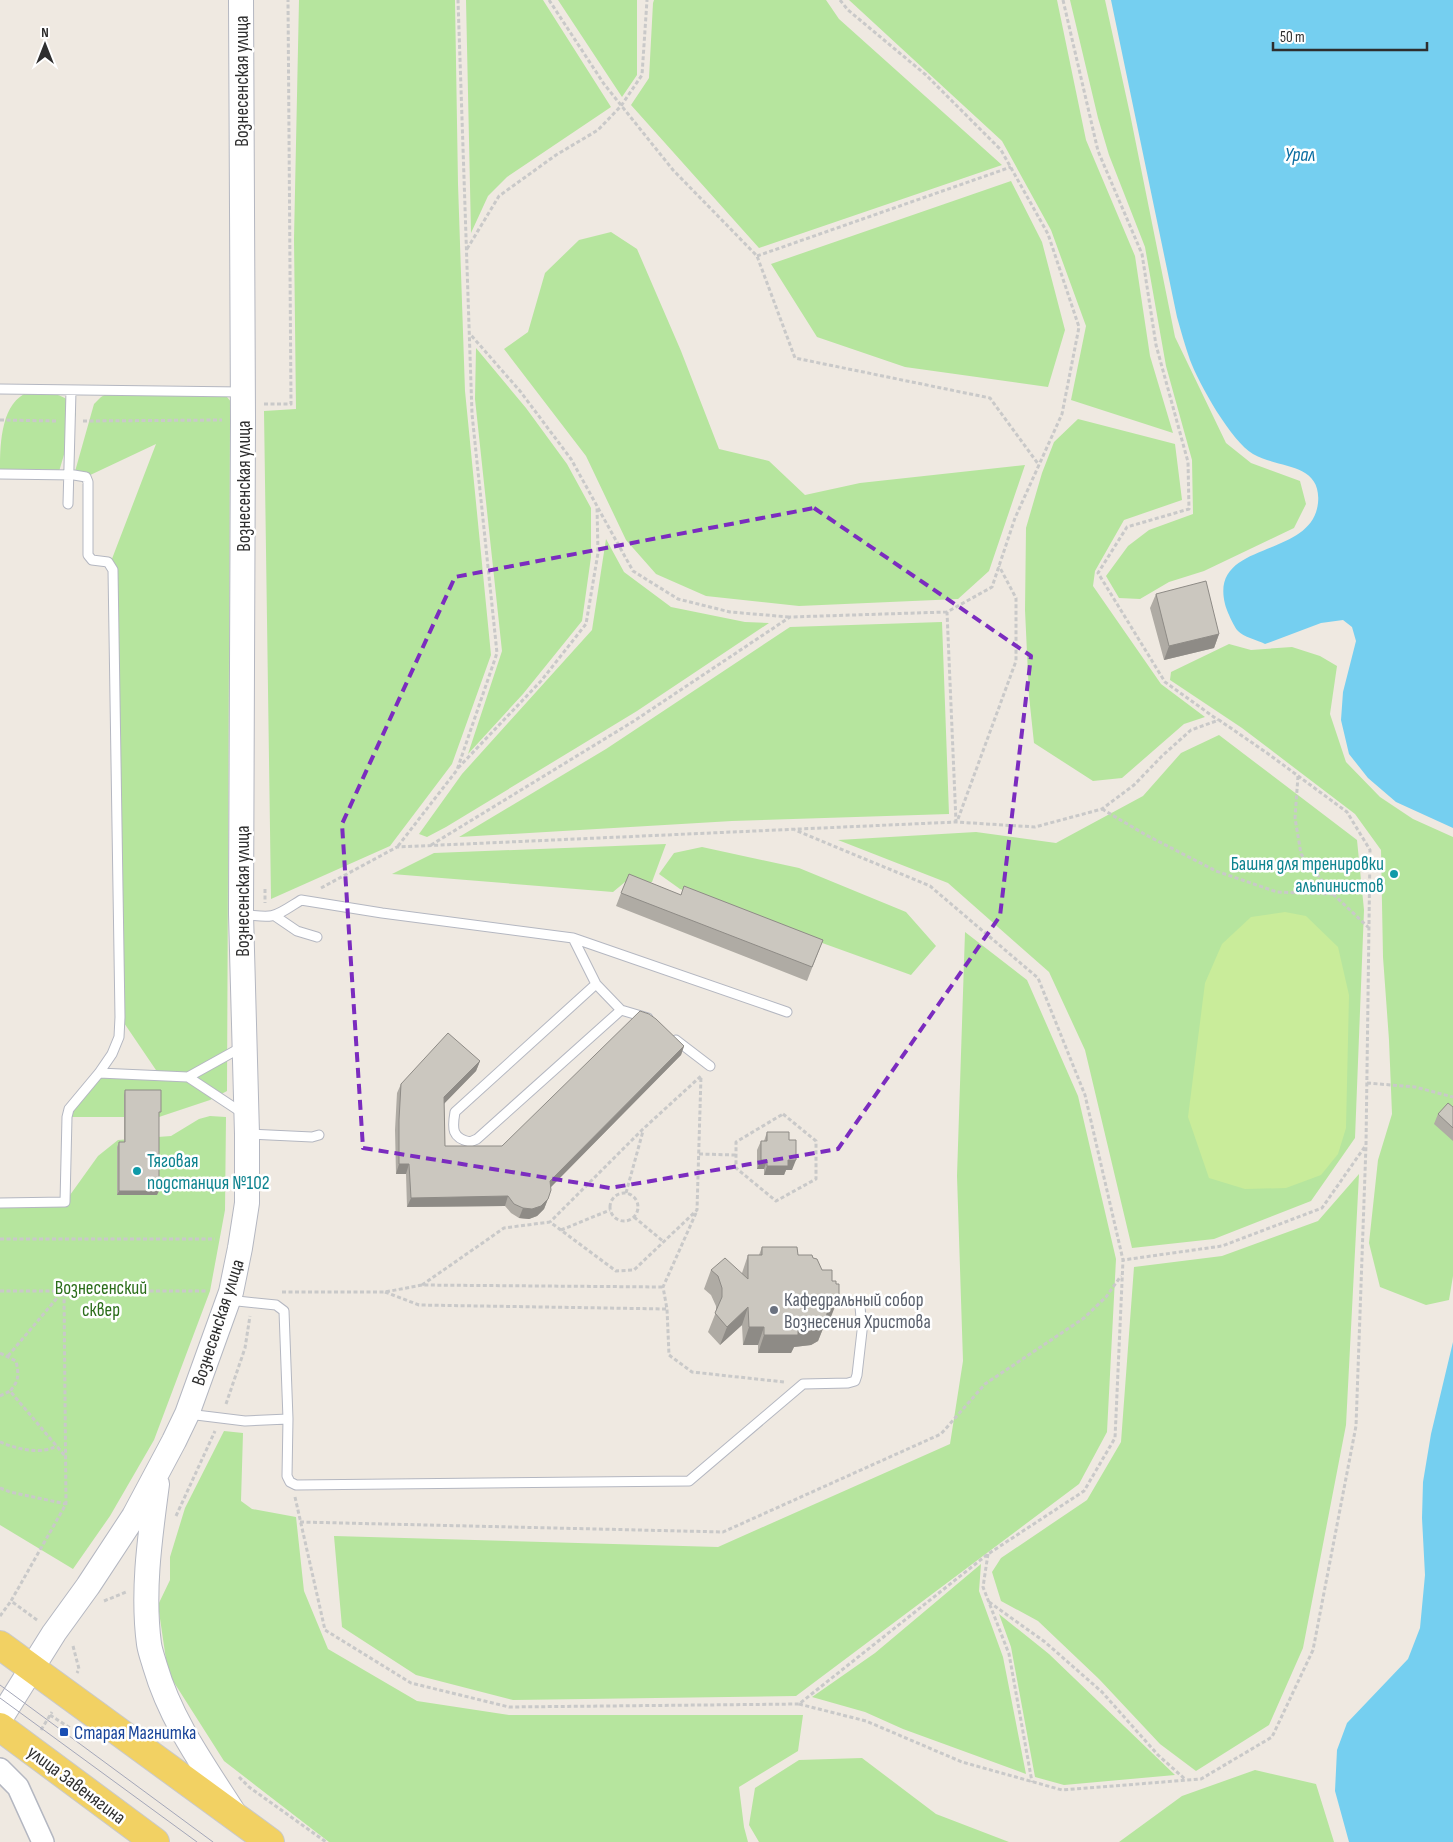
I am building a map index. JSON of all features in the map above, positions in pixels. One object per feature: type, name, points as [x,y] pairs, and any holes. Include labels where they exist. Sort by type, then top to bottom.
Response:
[{"type":"main road","name":"Вознесенская улица","points":[[0,1719],[54,1633],[88,1586],[134,1516],[158,1471],[187,1414],[229,1296],[240,1248],[246,1203],[247,1125],[241,914],[243,420],[241,0]]},
{"type":"main road","points":[[158,1471],[149,1543],[146,1589],[149,1645],[159,1682],[175,1720],[240,1821]]},
{"type":"main road","points":[[0,1644],[270,1842]]},
{"type":"main road","name":"улица Завенягина","points":[[0,1727],[155,1842]]},
{"type":"street","points":[[0,1769],[18,1787],[43,1842]]},
{"type":"lane","points":[[0,389],[242,392]]},
{"type":"lane","points":[[68,504],[71,391]]},
{"type":"lane","points":[[0,474],[84,475],[87,479],[88,555],[92,560],[108,562],[113,570],[120,1017],[119,1037],[112,1054],[100,1073],[74,1102],[67,1116],[65,1202],[0,1202]]},
{"type":"lane","points":[[241,914],[266,918],[276,916],[301,900],[382,913],[573,938],[787,1012]]},
{"type":"lane","points":[[276,916],[297,931],[317,937]]},
{"type":"lane","points":[[573,938],[596,984],[621,1010],[648,1018],[656,1024]]},
{"type":"lane","points":[[596,984],[455,1112],[452,1126],[456,1135],[462,1140],[470,1142],[477,1139],[621,1010]]},
{"type":"lane","points":[[671,1036],[710,1066]]},
{"type":"lane","points":[[100,1073],[188,1077],[245,1046]]},
{"type":"lane","points":[[188,1077],[247,1125],[312,1137],[319,1135]]},
{"type":"lane","points":[[229,1296],[276,1305],[284,1311],[288,1419],[287,1476],[293,1484],[689,1480],[802,1384],[848,1383],[854,1381],[857,1375],[862,1331],[860,1306]]},
{"type":"lane","points":[[187,1414],[245,1421],[288,1419]]},
{"type":"path","points":[[0,420],[260,420],[260,404],[291,404],[288,0]]},
{"type":"path","points":[[457,770],[497,653],[472,414],[458,0]]},
{"type":"path","points":[[549,0],[604,84],[621,106],[673,170],[757,256],[795,358],[990,398],[1039,466]]},
{"type":"path","points":[[466,249],[499,196],[556,155],[598,130],[621,106],[642,75],[647,0]]},
{"type":"path","points":[[470,334],[520,391],[571,459],[633,571],[678,599],[730,612],[790,617],[946,612],[992,587],[1015,518],[1062,414],[1080,326],[1048,234],[1001,150],[926,75],[848,10],[840,0]]},
{"type":"path","points":[[293,1484],[325,1630],[411,1684],[509,1707],[799,1704],[866,1721],[962,1762],[1062,1790],[1201,1779],[1272,1737],[1313,1650],[1356,1426],[1366,1144],[1370,850],[1347,812],[1164,682],[1098,573],[1127,527],[1189,509],[1188,462],[1156,345],[1142,254],[1098,150],[1063,0]]},
{"type":"path","points":[[757,256],[1011,167]]},
{"type":"path","points":[[301,900],[398,847],[457,770],[542,681],[586,624],[598,553],[597,506]]},
{"type":"path","points":[[956,822],[1016,662],[1016,598],[999,566]]},
{"type":"path","points":[[946,612],[956,822]]},
{"type":"path","points":[[430,846],[634,721],[790,617]]},
{"type":"path","points":[[398,847],[956,822],[1035,827],[1102,809],[1134,785],[1191,730],[1219,720]]},
{"type":"path","points":[[1298,776],[1296,818],[1301,854],[1333,894],[1369,928]]},
{"type":"path","points":[[1102,809],[1146,836],[1216,871],[1276,892],[1333,894]]},
{"type":"path","points":[[795,830],[930,886],[1038,978],[1085,1095],[1122,1260],[1115,1438],[1084,1491],[988,1554],[799,1704]]},
{"type":"path","points":[[265,888],[266,918]]},
{"type":"path","points":[[422,1285],[504,1228],[550,1222],[643,1129],[701,1076],[698,1210],[663,1287],[667,1309],[669,1355],[692,1372],[802,1384]]},
{"type":"path","points":[[1367,1084],[1415,1087],[1453,1098]]},
{"type":"path","points":[[783,1114],[816,1141],[816,1179],[776,1202],[736,1168],[736,1155],[736,1142],[783,1114]]},
{"type":"path","points":[[626,1193],[643,1129]]},
{"type":"path","points":[[1122,1260],[1222,1246],[1322,1208],[1366,1144]]},
{"type":"path","points":[[699,1154],[736,1155]]},
{"type":"path","points":[[626,1193],[633,1196],[638,1202],[638,1210],[634,1217],[628,1221],[620,1221],[613,1217],[610,1210],[611,1201],[618,1195],[626,1193]]},
{"type":"path","points":[[561,1230],[610,1210]]},
{"type":"path","points":[[550,1222],[616,1271],[634,1270],[698,1210]]},
{"type":"path","points":[[634,1217],[664,1242]]},
{"type":"path","points":[[0,1239],[215,1239]]},
{"type":"path","points":[[300,1522],[723,1532],[941,1434],[985,1384],[1084,1318],[1106,1297],[1122,1274]]},
{"type":"path","points":[[281,1292],[385,1292],[422,1285],[663,1287]]},
{"type":"path","points":[[0,1291],[229,1296]]},
{"type":"path","points":[[8,1356],[64,1291]]},
{"type":"path","points":[[0,1616],[11,1601],[66,1504],[64,1291]]},
{"type":"path","points":[[385,1292],[419,1305],[667,1309]]},
{"type":"path","points":[[174,1522],[221,1419],[245,1348],[252,1301]]},
{"type":"path","points":[[0,1353],[16,1362],[19,1373],[17,1384],[10,1392],[0,1396]]},
{"type":"path","points":[[10,1392],[66,1456]]},
{"type":"path","points":[[0,1442],[11,1446],[40,1450],[50,1450],[57,1446]]},
{"type":"path","points":[[0,1488],[10,1492],[66,1504]]},
{"type":"path","points":[[988,1554],[983,1587],[1008,1654],[1032,1782]]},
{"type":"path","points":[[99,1603],[134,1589],[146,1589]]},
{"type":"path","points":[[11,1601],[54,1633]]},
{"type":"path","points":[[989,1602],[1045,1642],[1095,1686],[1158,1755],[1186,1780]]},
{"type":"path","points":[[236,1775],[249,1787],[326,1842]]},
{"type":"highlighted area","points":[[814,508],[1031,656],[1000,916],[838,1149],[610,1188],[363,1148],[342,824],[455,577]]},
{"type":"green space","points":[[299,0],[455,0],[458,184],[465,391],[491,655],[452,764],[390,846],[271,899],[264,411],[296,409],[294,239]]},
{"type":"green space","points":[[466,0],[543,0],[611,107],[507,177],[488,196],[471,233]]},
{"type":"green space","points":[[558,0],[637,0],[637,75],[622,97]]},
{"type":"green space","points":[[654,0],[826,0],[839,19],[1002,165],[759,248],[631,105],[649,78]]},
{"type":"green space","points":[[849,0],[1057,0],[1086,140],[1135,256],[1150,356],[1173,433],[1071,400],[1086,326],[1051,230],[1002,141]]},
{"type":"green space","points":[[1070,0],[1105,0],[1175,337],[1226,443],[1251,463],[1300,481],[1306,504],[1294,528],[1204,571],[1169,582],[1140,599],[1119,598],[1106,576],[1128,546],[1149,530],[1193,514],[1192,460],[1166,366],[1145,247],[1109,155],[1098,118]]},
{"type":"green space","points":[[1011,181],[1042,242],[1065,330],[1048,387],[905,367],[817,337],[771,264]]},
{"type":"green space","points":[[611,232],[637,249],[681,351],[719,449],[769,461],[805,495],[860,483],[1025,465],[989,571],[958,599],[799,606],[706,596],[656,574],[626,540],[586,456],[504,349],[528,332],[545,273],[579,240]]},
{"type":"green space","points":[[476,348],[526,408],[567,464],[591,508],[591,557],[582,621],[523,694],[468,754],[502,651],[475,399]]},
{"type":"green space","points":[[110,392],[216,393],[227,397],[232,403],[230,426],[227,1091],[210,1100],[159,1117],[159,1095],[124,1117],[67,1117],[99,1073],[158,1073],[120,1017],[110,564],[156,444],[86,477],[74,475],[94,404]]},
{"type":"green space","points":[[48,393],[62,396],[72,406],[76,414],[58,475],[0,474],[1,441],[6,418],[16,400],[24,394]]},
{"type":"green space","points":[[1078,419],[1175,444],[1182,500],[1124,520],[1095,571],[1093,586],[1161,684],[1205,717],[1184,724],[1122,778],[1093,781],[1034,743],[1029,696],[1025,610],[1026,528],[1042,473],[1054,442]]},
{"type":"green space","points":[[606,539],[624,572],[671,607],[745,622],[769,623],[637,711],[446,827],[427,837],[419,834],[462,774],[592,630]]},
{"type":"green space","points":[[942,622],[949,814],[732,821],[459,837],[606,749],[790,627]]},
{"type":"green space","points":[[1229,644],[1251,650],[1292,647],[1320,656],[1337,666],[1330,714],[1346,762],[1380,797],[1413,819],[1453,837],[1453,1276],[1449,1300],[1426,1305],[1380,1287],[1369,1243],[1378,1160],[1392,1114],[1383,957],[1381,850],[1355,814],[1242,728],[1170,680],[1171,672]]},
{"type":"green space","points":[[1219,735],[1357,840],[1364,910],[1355,1138],[1311,1201],[1214,1239],[1132,1248],[1085,1050],[1049,972],[948,883],[838,840],[976,832],[1056,843],[1143,796],[1181,753]]},
{"type":"green space","points":[[666,844],[652,882],[625,882],[613,892],[392,874],[434,853]]},
{"type":"green space","points":[[702,847],[799,868],[906,912],[936,946],[911,975],[753,918],[680,889],[659,874],[674,853]]},
{"type":"green space","points":[[1285,912],[1306,916],[1338,947],[1349,995],[1346,1128],[1338,1154],[1321,1175],[1286,1188],[1245,1189],[1209,1178],[1188,1117],[1205,983],[1222,944],[1251,917]]},
{"type":"green space","points":[[965,932],[1027,980],[1078,1096],[1116,1259],[1107,1432],[1079,1484],[796,1696],[513,1700],[416,1675],[342,1627],[334,1536],[718,1547],[950,1444],[963,1361],[957,1176]]},
{"type":"green space","name":"Вознесенский cквер","points":[[210,1116],[226,1117],[225,1210],[210,1291],[154,1440],[110,1516],[73,1569],[0,1525],[0,1202],[65,1202],[98,1156],[118,1140],[171,1136],[199,1119]]},
{"type":"green space","points":[[1359,1174],[1346,1425],[1303,1648],[1269,1725],[1196,1771],[1160,1744],[1099,1679],[1038,1621],[1001,1601],[992,1572],[1001,1558],[1087,1500],[1121,1442],[1134,1267],[1222,1256],[1318,1221]]},
{"type":"green space","points":[[224,1431],[243,1433],[241,1501],[252,1509],[296,1517],[304,1591],[328,1649],[417,1701],[509,1715],[803,1715],[798,1751],[739,1787],[744,1827],[748,1842],[329,1842],[224,1761],[168,1673],[158,1605],[170,1580],[170,1557],[185,1508]]},
{"type":"green space","points":[[981,1564],[979,1591],[1003,1657],[1026,1774],[903,1729],[865,1712],[812,1697],[875,1653]]},
{"type":"green space","points":[[999,1614],[1049,1654],[1175,1775],[1064,1785],[1035,1777],[1011,1647]]},
{"type":"green space","points":[[862,1758],[936,1814],[1009,1842],[759,1842],[749,1825],[755,1788],[799,1760]]},
{"type":"green space","points":[[1255,1770],[1316,1784],[1334,1842],[1119,1842],[1182,1796]]},
{"type":"water","name":"Урал","points":[[1111,0],[1453,0],[1453,828],[1396,802],[1368,778],[1349,754],[1341,720],[1343,692],[1356,641],[1352,627],[1343,620],[1321,623],[1265,644],[1240,633],[1228,614],[1225,604],[1224,583],[1232,569],[1263,550],[1299,534],[1312,521],[1318,503],[1317,490],[1313,480],[1306,473],[1263,459],[1244,447],[1217,411],[1190,360],[1177,317]]},
{"type":"water","points":[[1453,1342],[1453,1842],[1349,1842],[1335,1791],[1337,1750],[1347,1723],[1408,1659],[1420,1628],[1425,1575],[1422,1518],[1423,1482],[1431,1434]]},
{"type":"building","points":[[1206,581],[1219,634],[1169,646],[1156,594]]},
{"type":"building","points":[[629,874],[681,895],[684,886],[823,940],[812,967],[621,893]]},
{"type":"building","points":[[640,1011],[656,1019],[684,1046],[550,1181],[551,1190],[548,1199],[541,1206],[532,1209],[523,1208],[514,1204],[508,1196],[411,1198],[409,1164],[399,1164],[401,1084],[448,1033],[480,1061],[444,1097],[445,1146],[502,1146]]},
{"type":"building","points":[[125,1090],[161,1090],[161,1112],[159,1112],[159,1191],[119,1191],[119,1142],[125,1142]]},
{"type":"building","points":[[1448,1103],[1453,1107],[1453,1128],[1438,1114]]},
{"type":"building","points":[[767,1132],[789,1132],[789,1140],[796,1140],[796,1160],[788,1160],[788,1166],[767,1166],[767,1160],[761,1160],[761,1141],[767,1141]]},
{"type":"building","name":"Кафедральный собор Вознесения Христова","points":[[762,1247],[797,1247],[798,1255],[812,1255],[813,1258],[817,1259],[822,1270],[832,1270],[832,1281],[836,1281],[836,1284],[839,1284],[839,1294],[836,1304],[828,1309],[825,1323],[818,1327],[798,1328],[798,1335],[764,1335],[764,1327],[749,1327],[748,1307],[727,1327],[715,1313],[722,1297],[722,1288],[718,1276],[711,1270],[725,1258],[748,1279],[748,1255],[762,1255]]},
{"type":"tram line","points":[[0,1685],[213,1842]]},
{"type":"tram line","points":[[0,1698],[197,1842]]},
{"type":"place","name":"Башня для тренировки альпинистов","points":[[1394,874]]},
{"type":"place","name":"Тяговая подстанция №102","points":[[137,1171]]},
{"type":"place","name":"Кафедральный собор Вознесения Христова","points":[[774,1310]]},
{"type":"place","name":"Старая Магнитка","points":[[64,1732]]}]
